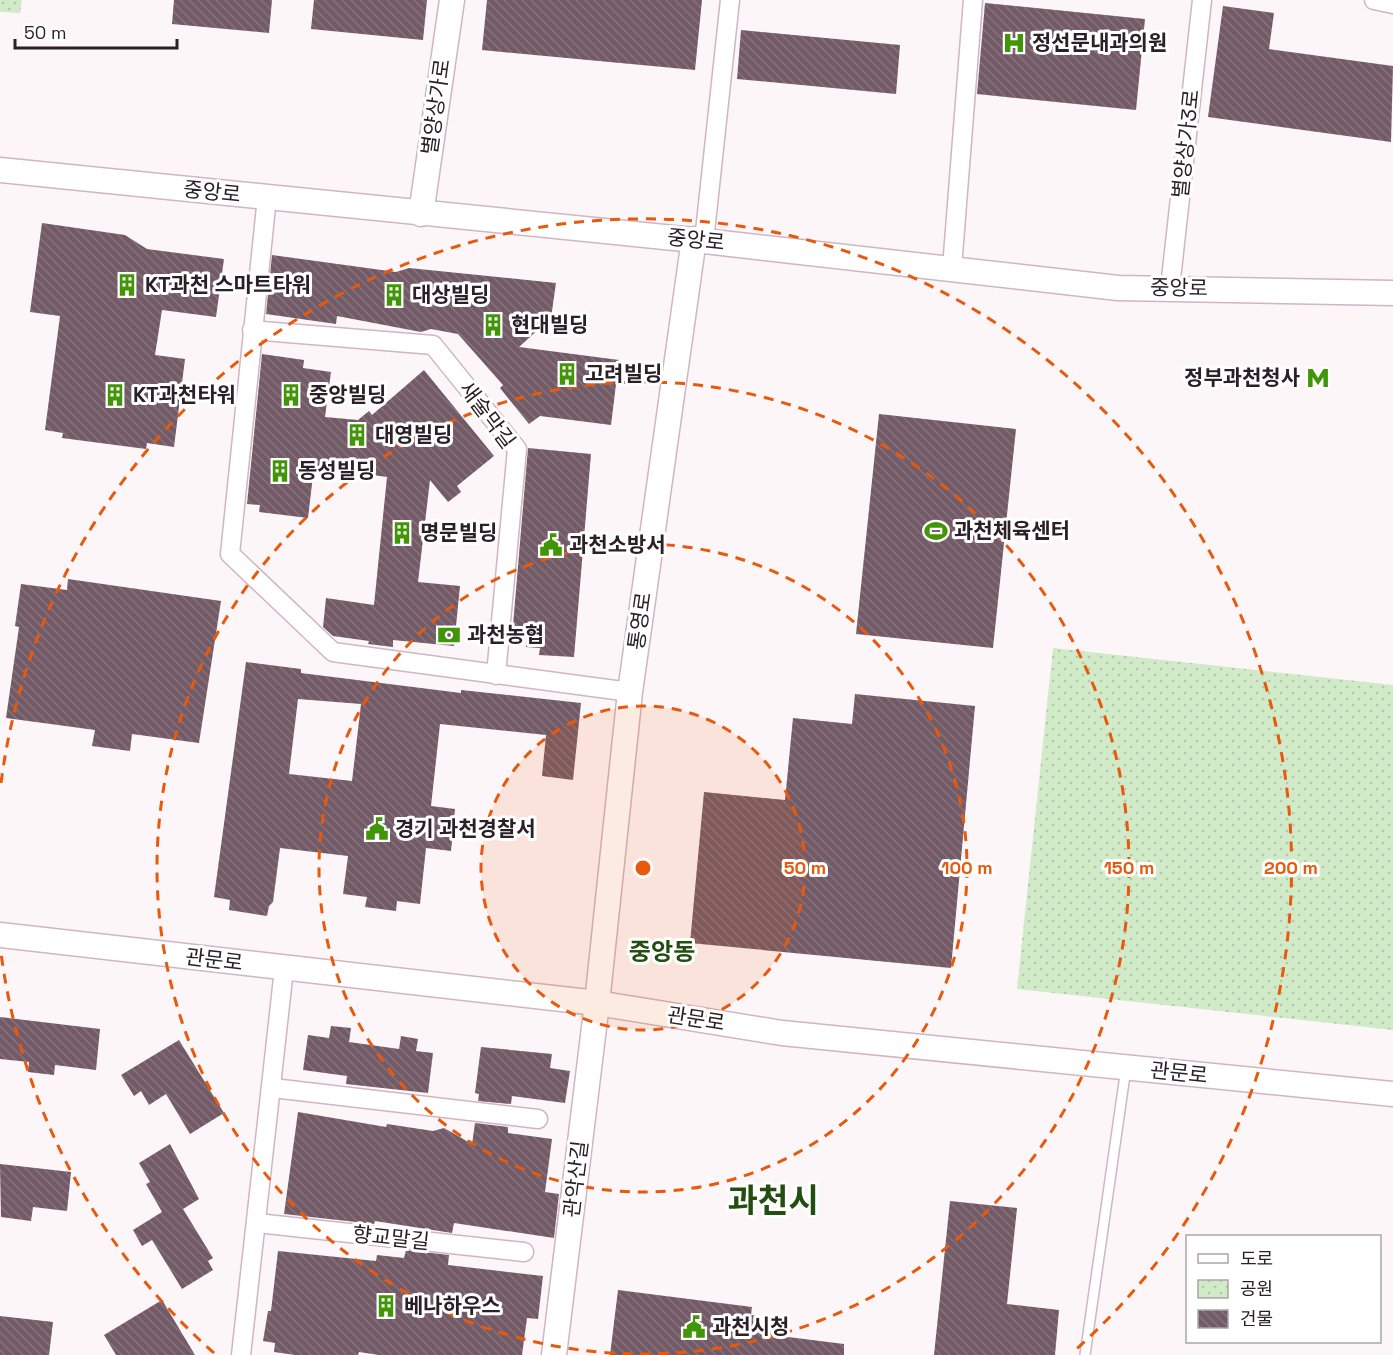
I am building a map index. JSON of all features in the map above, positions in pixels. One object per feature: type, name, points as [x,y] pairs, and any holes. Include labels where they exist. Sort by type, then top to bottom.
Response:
[{"type":"street","name":"별양상가로","points":[[421,214],[452,0]]},
{"type":"street","points":[[699,240],[730,0]]},
{"type":"street","points":[[952,268],[973,0]]},
{"type":"street","name":"별양상가3로","points":[[1170,288],[1202,0]]},
{"type":"street","points":[[1374,0],[1393,4]]},
{"type":"street","name":"중앙로","points":[[0,170],[421,214],[699,240],[1118,288],[1393,293]]},
{"type":"street","points":[[267,198],[230,554],[333,652],[630,692]]},
{"type":"street","name":"통영로","points":[[597,1004],[630,692],[699,240]]},
{"type":"street","name":"새술막길","points":[[252,330],[433,345],[517,449],[496,675]]},
{"type":"street","name":"관문로","points":[[0,935],[597,1004],[782,1033],[1393,1094]]},
{"type":"street","points":[[241,1355],[273,1088],[284,969]]},
{"type":"street","name":"관악산길","points":[[554,1355],[597,1004]]},
{"type":"street","points":[[273,1088],[538,1119]]},
{"type":"street","name":"향교말길","points":[[257,1223],[524,1252]]},
{"type":"lane","points":[[1085,1355],[1126,1068]]},
{"type":"green space","points":[[0,0],[22,0],[20,13],[0,12]]},
{"type":"green space","points":[[1053,648],[1393,685],[1393,1030],[1017,989]]},
{"type":"building","points":[[174,0],[272,0],[269,33],[172,24]]},
{"type":"building","points":[[314,0],[427,0],[423,40],[311,29]]},
{"type":"building","points":[[487,0],[702,0],[695,70],[482,50]]},
{"type":"building","points":[[985,3],[1145,19],[1136,110],[977,94]]},
{"type":"building","points":[[1223,6],[1274,13],[1269,49],[1393,66],[1391,142],[1208,117]]},
{"type":"building","points":[[741,30],[900,45],[896,94],[737,79]]},
{"type":"building","points":[[42,223],[125,235],[147,249],[224,259],[216,317],[162,310],[155,355],[185,359],[174,447],[147,443],[146,449],[62,438],[63,433],[45,430],[60,316],[30,312]]},
{"type":"building","points":[[272,255],[396,272],[409,268],[556,283],[551,318],[519,347],[619,360],[611,425],[540,416],[529,424],[500,388],[503,385],[458,334],[431,329],[421,332],[337,316],[336,324],[266,314]]},
{"type":"building","points":[[262,354],[304,360],[303,368],[331,372],[325,417],[358,420],[369,411],[372,415],[424,370],[494,456],[457,486],[461,492],[448,502],[430,480],[418,582],[460,586],[454,646],[393,640],[393,647],[368,644],[369,641],[333,636],[323,627],[326,598],[374,605],[387,477],[314,467],[308,518],[259,512],[260,505],[247,504]]},
{"type":"building","name":"과천체육센터","points":[[879,414],[1016,429],[993,648],[856,634]]},
{"type":"building","name":"과천소방서","points":[[528,448],[591,454],[574,657],[539,655],[540,648],[526,647],[526,638],[512,637]]},
{"type":"building","points":[[68,579],[221,601],[199,743],[132,734],[130,751],[92,746],[95,730],[6,718],[19,627],[15,626],[21,584],[67,590]]},
{"type":"building","points":[[246,662],[301,669],[301,673],[461,693],[461,690],[581,703],[573,780],[542,776],[546,735],[440,724],[431,806],[455,809],[451,851],[426,848],[420,904],[397,901],[396,911],[365,907],[367,897],[343,894],[348,856],[280,848],[273,902],[269,906],[267,916],[229,910],[230,900],[214,897]],"holes":[[[298,699],[361,704],[352,781],[289,774]]]},
{"type":"building","points":[[855,694],[975,706],[951,968],[690,943],[704,792],[785,800],[793,718],[852,724]]},
{"type":"building","points":[[0,1017],[100,1029],[96,1070],[55,1065],[54,1075],[28,1072],[29,1062],[0,1059]]},
{"type":"building","points":[[331,1026],[351,1028],[349,1042],[399,1049],[401,1036],[418,1039],[416,1051],[433,1053],[428,1093],[346,1084],[347,1076],[303,1070],[308,1035],[329,1038]]},
{"type":"building","points":[[179,1040],[224,1113],[190,1134],[166,1094],[149,1105],[141,1091],[134,1096],[121,1075]]},
{"type":"building","points":[[481,1047],[552,1054],[550,1068],[570,1071],[565,1103],[512,1096],[511,1104],[478,1101],[479,1094],[475,1093]]},
{"type":"building","points":[[298,1112],[386,1127],[387,1124],[433,1131],[444,1128],[472,1144],[475,1123],[508,1127],[508,1133],[552,1139],[545,1192],[559,1194],[554,1238],[454,1223],[452,1233],[375,1221],[374,1224],[284,1214]]},
{"type":"building","points":[[170,1144],[199,1199],[183,1209],[213,1258],[208,1261],[213,1270],[182,1289],[152,1240],[142,1246],[133,1230],[162,1212],[146,1184],[150,1182],[139,1163]]},
{"type":"building","points":[[0,1164],[71,1172],[67,1211],[33,1207],[31,1221],[1,1217]]},
{"type":"building","points":[[950,1201],[1017,1208],[1007,1304],[1059,1310],[1055,1355],[934,1355]]},
{"type":"building","points":[[406,1250],[449,1255],[448,1265],[543,1276],[538,1319],[527,1318],[522,1355],[379,1355],[359,1352],[358,1355],[295,1355],[274,1352],[275,1343],[263,1341],[268,1311],[271,1311],[278,1251],[376,1261],[377,1255],[404,1258]]},
{"type":"building","name":"과천시청","points":[[618,1290],[752,1307],[751,1315],[774,1318],[772,1335],[844,1344],[844,1355],[610,1355]]},
{"type":"building","points":[[162,1300],[195,1355],[116,1355],[104,1335]]},
{"type":"building","points":[[0,1316],[53,1322],[49,1355],[0,1355]]},
{"type":"place","name":"정선문내과의원","points":[[1014,43]]},
{"type":"place","name":"KT과천 스마트타워","points":[[127,285]]},
{"type":"place","name":"대상빌딩","points":[[394,295]]},
{"type":"place","name":"현대빌딩","points":[[493,325]]},
{"type":"place","name":"고려빌딩","points":[[567,374]]},
{"type":"place","name":"정부과천청사","points":[[1318,378]]},
{"type":"place","name":"KT과천타워","points":[[115,395]]},
{"type":"place","name":"중앙빌딩","points":[[291,395]]},
{"type":"place","name":"대영빌딩","points":[[357,435]]},
{"type":"place","name":"동성빌딩","points":[[280,471]]},
{"type":"place","name":"과천체육센터","points":[[936,531]]},
{"type":"place","name":"명문빌딩","points":[[402,533]]},
{"type":"place","name":"과천소방서","points":[[551,545]]},
{"type":"place","name":"과천농협","points":[[449,635]]},
{"type":"place","name":"경기 과천경찰서","points":[[377,829]]},
{"type":"place","name":"베나하우스","points":[[386,1306]]},
{"type":"place","name":"과천시청","points":[[694,1327]]},
{"type":"district","name":"중앙동","points":[[662,952]]},
{"type":"district","name":"과천시","points":[[773,1200]]}]
